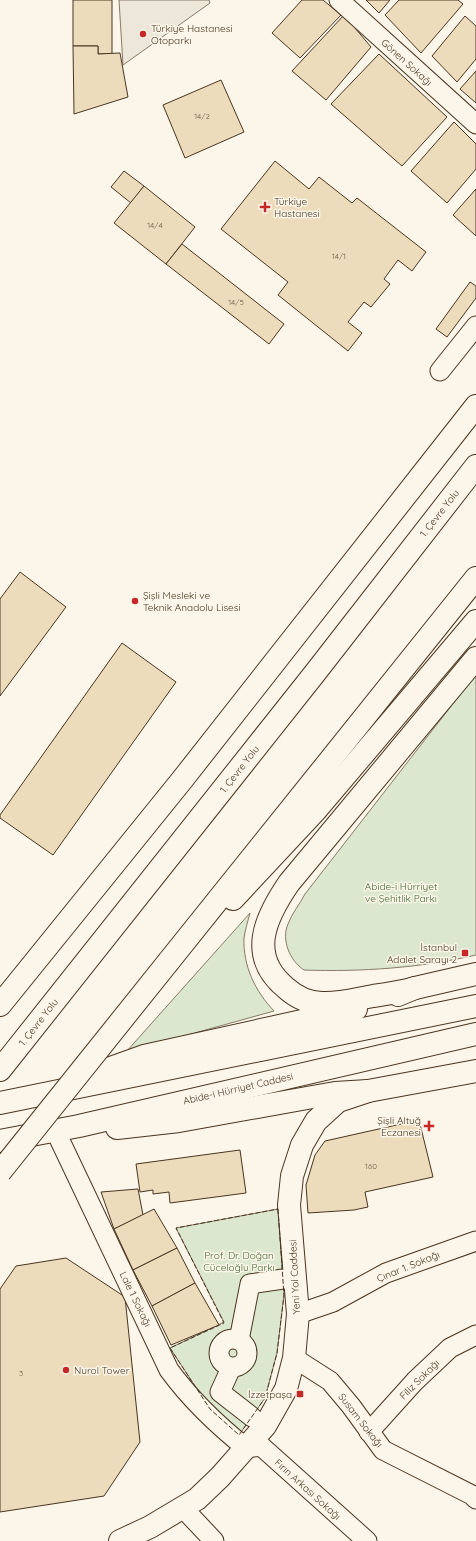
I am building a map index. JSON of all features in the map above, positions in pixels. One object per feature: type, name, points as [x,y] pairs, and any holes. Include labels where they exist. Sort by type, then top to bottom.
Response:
[{"type":"main road","points":[[0,1005],[182,780],[476,406]]},
{"type":"main road","name":"1. Çevre Yolu","points":[[0,1070],[315,673],[476,466]]},
{"type":"main road","points":[[0,1172],[476,578]]},
{"type":"main road","points":[[169,961],[233,900],[274,857],[362,757],[476,621]]},
{"type":"main road","points":[[476,658],[289,883],[274,905],[264,931],[263,950],[268,967],[277,981],[293,994],[305,1000],[321,1003],[340,1002],[415,988],[476,974]]},
{"type":"main road","points":[[34,1097],[144,1056],[265,1028],[372,1006],[415,988]]},
{"type":"main road","points":[[0,1103],[476,1006]]},
{"type":"main road","name":"Abide-i Hürriyet Caddesi","points":[[0,1141],[79,1126],[476,1034]]},
{"type":"main road","points":[[79,1126],[116,1128],[154,1125],[335,1093],[368,1091],[476,1070]]},
{"type":"main road","name":"Yeni Yol Caddesi","points":[[120,1541],[150,1527],[182,1506],[196,1499],[216,1481],[265,1426],[286,1389],[294,1358],[298,1314],[289,1205],[292,1176],[302,1145],[316,1121],[338,1101],[368,1091]]},
{"type":"street","name":"Gönen Sokağı","points":[[338,0],[476,124]]},
{"type":"street","points":[[440,371],[476,326]]},
{"type":"street","name":"Lale 1 Sokağı","points":[[55,1130],[169,1370],[188,1396],[215,1423],[246,1448]]},
{"type":"street","name":"Çınar 1. Sokağı","points":[[298,1314],[333,1302],[386,1273],[476,1241]]},
{"type":"street","points":[[252,1417],[220,1392],[231,1368],[223,1364],[219,1357],[219,1349],[224,1342],[231,1339],[239,1340],[250,1284],[283,1279]]},
{"type":"street","name":"Filiz Sokağı","points":[[369,1432],[415,1381],[450,1348],[476,1335]]},
{"type":"street","name":"Susam Sokağı","points":[[294,1358],[330,1381],[351,1406],[383,1450],[476,1498]]},
{"type":"street","name":"Fırın Arkası Sokağı","points":[[246,1448],[261,1446],[367,1541]]},
{"type":"street","points":[[182,1506],[214,1541]]},
{"type":"green space","name":"Abide-i Hürriyet ve Şehitlik Parkı","points":[[476,674],[476,955],[434,963],[369,970],[304,970],[291,956],[286,943],[286,930],[294,912],[305,894]]},
{"type":"green space","points":[[250,913],[244,938],[244,948],[248,968],[261,995],[274,1011],[126,1052]]},
{"type":"green space","name":"Prof. Dr. Doğan Cüceloğlu Parkı","points":[[278,1209],[284,1295],[277,1353],[265,1398],[239,1435],[210,1409],[170,1348],[224,1322],[176,1228]]},
{"type":"shaded area","name":"Türkiye Hastanesi Otoparkı","points":[[119,0],[209,0],[210,3],[123,65]]},
{"type":"building","points":[[73,0],[112,0],[112,54],[98,54],[98,46],[73,46]]},
{"type":"building","points":[[302,0],[323,0],[341,15],[300,58],[272,33]]},
{"type":"building","points":[[366,0],[390,0],[379,13]]},
{"type":"building","points":[[399,0],[458,0],[463,4],[421,53],[385,15]]},
{"type":"building","points":[[344,15],[371,47],[326,100],[292,71]]},
{"type":"building","points":[[465,16],[476,26],[476,59],[457,82],[432,56]]},
{"type":"building","points":[[73,46],[98,46],[98,54],[120,53],[128,97],[74,114]]},
{"type":"building","points":[[379,54],[447,117],[402,166],[331,104]]},
{"type":"building","points":[[476,71],[476,103],[460,89]]},
{"type":"building","points":[[221,80],[244,132],[185,158],[163,105]]},
{"type":"building","points":[[454,122],[476,144],[476,169],[447,203],[411,171]]},
{"type":"building","name":"Türkiye Hastanesi","points":[[275,161],[309,189],[319,177],[352,203],[357,198],[426,252],[412,271],[398,260],[384,279],[390,284],[371,307],[364,302],[348,322],[362,333],[348,351],[278,295],[288,282],[221,229]]},
{"type":"building","points":[[124,171],[144,186],[131,203],[111,187]]},
{"type":"building","points":[[144,186],[195,227],[166,264],[114,223]]},
{"type":"building","points":[[476,189],[476,236],[453,215]]},
{"type":"building","points":[[182,244],[284,324],[269,344],[166,264]]},
{"type":"building","points":[[470,282],[476,286],[476,298],[447,337],[436,329]]},
{"type":"building","points":[[20,572],[66,607],[0,696],[0,599]]},
{"type":"building","points":[[122,643],[176,682],[53,855],[0,818],[0,815]]},
{"type":"building","points":[[419,1120],[433,1177],[365,1192],[368,1207],[354,1210],[308,1213],[306,1185],[315,1155],[325,1141]]},
{"type":"building","points":[[240,1150],[246,1193],[170,1203],[169,1192],[153,1194],[153,1190],[140,1192],[136,1164]]},
{"type":"building","points":[[138,1189],[143,1215],[114,1229],[101,1192]]},
{"type":"building","points":[[154,1209],[177,1248],[133,1270],[114,1229]]},
{"type":"building","points":[[177,1248],[195,1283],[152,1306],[133,1270]]},
{"type":"building","name":"Nurol Tower","points":[[66,1258],[125,1297],[140,1442],[104,1496],[0,1512],[0,1289],[16,1266]]},
{"type":"building","points":[[195,1283],[219,1325],[171,1345],[152,1306]]},
{"type":"fence","points":[[278,1209],[284,1295],[277,1353],[265,1398],[239,1435],[210,1409],[170,1348],[224,1323],[176,1228],[278,1209]]},
{"type":"place","name":"Türkiye Hastanesi Otoparkı","points":[[143,34]]},
{"type":"place","name":"Türkiye Hastanesi","points":[[265,207]]},
{"type":"place","name":"Şişli Mesleki ve Teknik Anadolu Lisesi","points":[[135,601]]},
{"type":"place","name":"İstanbul Adalet Sarayı 2","points":[[465,953]]},
{"type":"place","name":"Şişli Altuğ Eczanesi","points":[[429,1126]]},
{"type":"place","name":"Nurol Tower","points":[[66,1370]]},
{"type":"place","name":"İzzetpaşa","points":[[300,1394]]}]
